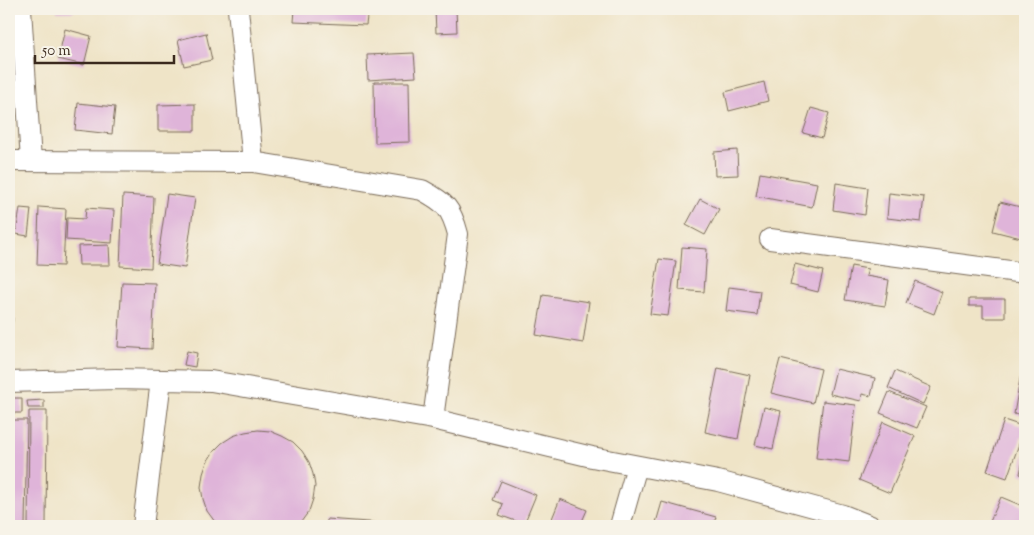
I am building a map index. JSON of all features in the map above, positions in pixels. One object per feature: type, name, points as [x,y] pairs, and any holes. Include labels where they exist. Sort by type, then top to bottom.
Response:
[{"type":"street","points":[[21,9],[31,161]]},
{"type":"street","points":[[238,9],[253,162]]},
{"type":"street","points":[[9,161],[253,162],[422,190],[441,200],[453,216],[458,234],[433,419]]},
{"type":"street","points":[[770,239],[1025,273]]},
{"type":"street","points":[[9,382],[116,379],[211,381],[433,419],[592,457],[718,481],[841,521],[871,526]]},
{"type":"street","points":[[143,526],[161,380]]},
{"type":"street","points":[[620,526],[637,466]]},
{"type":"building","points":[[57,9],[74,9],[74,12],[57,12]]},
{"type":"building","points":[[294,9],[368,9],[366,25],[293,22]]},
{"type":"building","points":[[435,9],[456,9],[457,32],[436,33]]},
{"type":"building","points":[[65,29],[91,36],[84,65],[58,59]]},
{"type":"building","points":[[206,33],[212,60],[184,66],[178,40]]},
{"type":"building","points":[[414,53],[416,77],[368,80],[367,55]]},
{"type":"building","points":[[374,82],[409,82],[410,142],[375,143]]},
{"type":"building","points":[[764,82],[768,101],[729,111],[725,92]]},
{"type":"building","points":[[78,103],[115,107],[112,134],[75,130]]},
{"type":"building","points":[[195,104],[195,131],[158,131],[158,105]]},
{"type":"building","points":[[811,108],[829,113],[822,138],[803,133]]},
{"type":"building","points":[[737,150],[738,175],[715,176],[714,152]]},
{"type":"building","points":[[760,173],[817,183],[812,207],[756,196]]},
{"type":"building","points":[[836,183],[868,188],[865,215],[833,210]]},
{"type":"building","points":[[889,193],[924,197],[921,222],[887,218]]},
{"type":"building","points":[[167,194],[195,198],[185,268],[157,264]]},
{"type":"building","points":[[123,195],[154,197],[151,268],[120,266]]},
{"type":"building","points":[[700,199],[719,209],[705,235],[686,225]]},
{"type":"building","points":[[1000,202],[1025,208],[1025,239],[993,231]]},
{"type":"building","points":[[39,207],[66,209],[63,266],[37,265]]},
{"type":"building","points":[[20,208],[31,209],[28,236],[16,234]]},
{"type":"building","points":[[86,208],[114,210],[112,243],[66,240],[67,218],[85,219]]},
{"type":"building","points":[[109,245],[110,265],[79,265],[78,246]]},
{"type":"building","points":[[682,247],[707,249],[704,292],[679,290]]},
{"type":"building","points":[[659,259],[676,261],[668,316],[650,314]]},
{"type":"building","points":[[795,264],[823,271],[818,292],[790,285]]},
{"type":"building","points":[[851,266],[868,269],[866,276],[889,280],[885,306],[845,300]]},
{"type":"building","points":[[915,281],[942,292],[934,314],[906,303]]},
{"type":"building","points":[[122,282],[155,283],[152,349],[118,347]]},
{"type":"building","points":[[729,287],[760,291],[757,315],[726,311]]},
{"type":"building","points":[[543,295],[589,302],[583,343],[536,335]]},
{"type":"building","points":[[969,299],[1005,299],[1005,318],[983,318],[983,306],[969,306]]},
{"type":"building","points":[[9,318],[13,318],[10,351],[9,351]]},
{"type":"building","points":[[187,351],[197,353],[195,367],[184,365]]},
{"type":"building","points":[[1025,356],[1025,416],[1014,414]]},
{"type":"building","points":[[780,359],[821,369],[813,403],[771,393]]},
{"type":"building","points":[[718,368],[750,375],[738,439],[705,432]]},
{"type":"building","points":[[836,369],[875,378],[871,396],[862,394],[861,401],[830,394]]},
{"type":"building","points":[[895,371],[931,387],[923,404],[888,388]]},
{"type":"building","points":[[889,392],[926,407],[917,428],[880,413]]},
{"type":"building","points":[[9,398],[22,398],[22,413],[9,413]]},
{"type":"building","points":[[44,400],[44,408],[28,408],[27,401]]},
{"type":"building","points":[[823,401],[856,405],[849,462],[816,458]]},
{"type":"building","points":[[764,407],[781,411],[773,449],[755,445]]},
{"type":"building","points":[[29,411],[47,411],[46,526],[28,526]]},
{"type":"building","points":[[9,420],[27,420],[25,526],[9,526]]},
{"type":"building","points":[[1004,420],[1025,427],[1007,478],[987,471]]},
{"type":"building","points":[[883,422],[915,436],[890,493],[859,480]]},
{"type":"building","points":[[258,430],[270,431],[293,442],[309,462],[315,486],[309,511],[298,526],[218,526],[207,511],[203,499],[201,487],[207,462],[222,443],[233,436]]},
{"type":"building","points":[[1025,455],[1025,476],[1020,474]]},
{"type":"building","points":[[501,481],[536,495],[524,524],[499,515],[503,504],[493,500]]},
{"type":"building","points":[[1001,497],[1025,507],[1025,526],[988,526]]},
{"type":"building","points":[[560,499],[587,510],[580,526],[549,526]]},
{"type":"building","points":[[662,502],[716,517],[713,526],[655,526]]},
{"type":"building","points":[[327,519],[409,525],[409,526],[327,526]]}]
